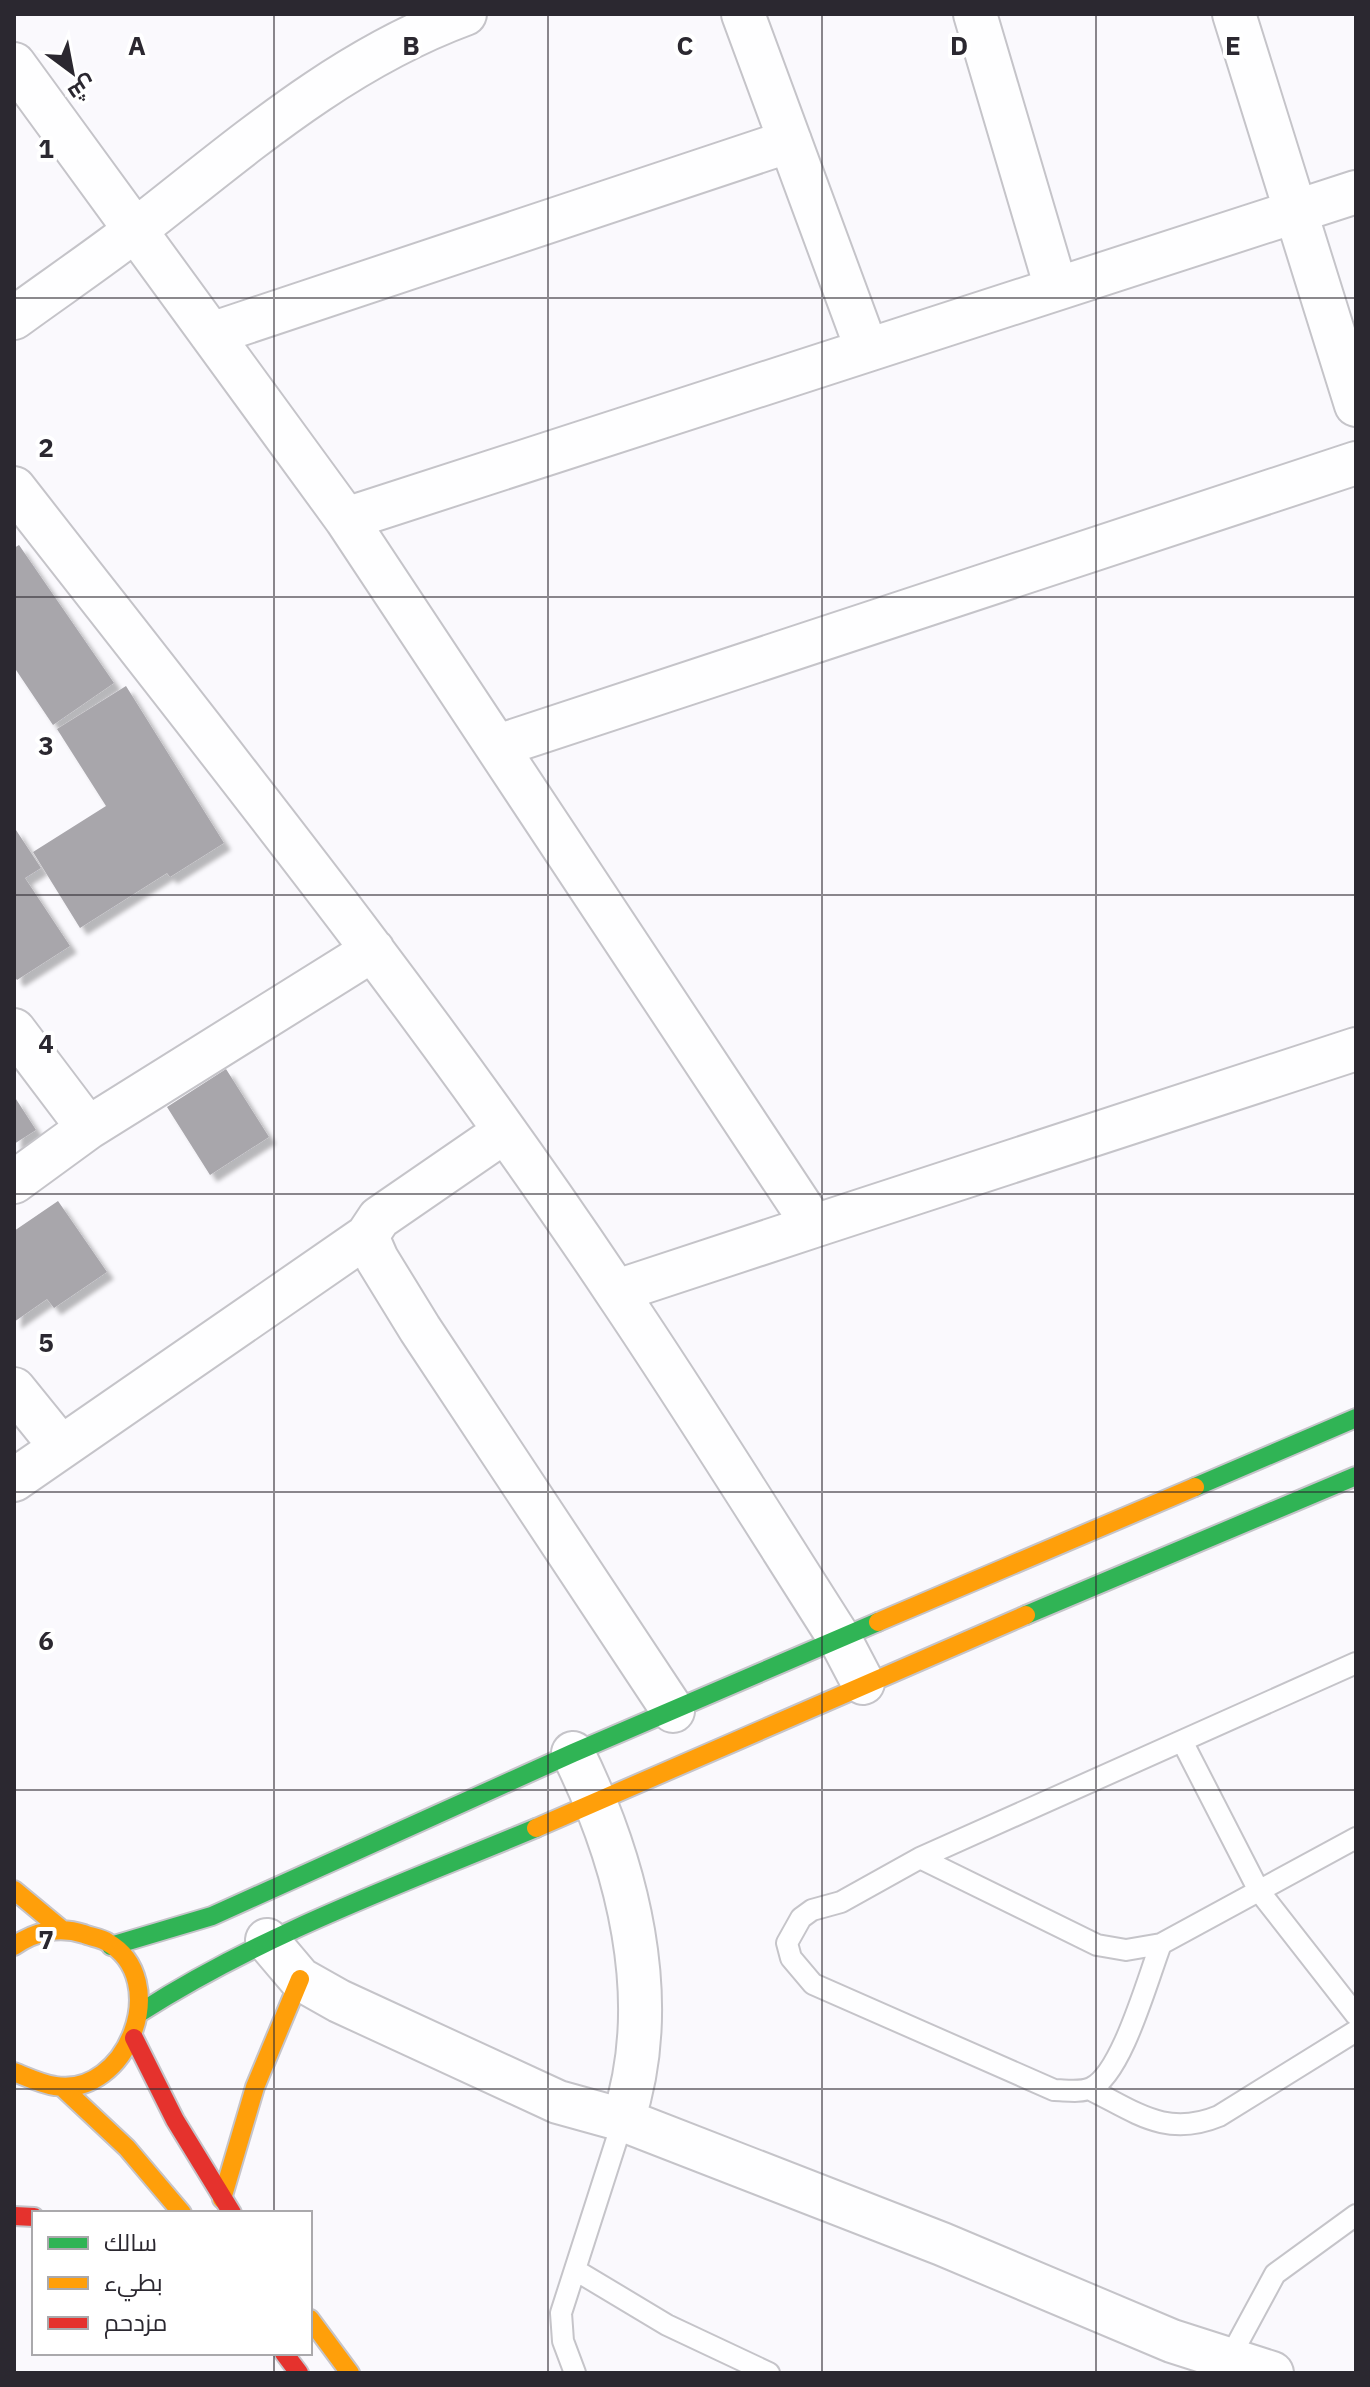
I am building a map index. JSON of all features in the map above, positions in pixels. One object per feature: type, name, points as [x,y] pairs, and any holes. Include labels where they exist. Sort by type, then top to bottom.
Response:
[{"type":"main road","points":[[111,1946],[212,1916],[573,1753],[841,1641],[1356,1418]]},
{"type":"main road","points":[[141,2012],[202,1973],[267,1940],[598,1803],[863,1683],[1356,1476]]},
{"type":"main road","points":[[14,1890],[61,1929]]},
{"type":"main road","points":[[14,1946],[39,1933],[61,1929],[95,1937],[111,1946],[133,1975],[141,2012],[134,2038],[118,2064],[93,2081],[63,2088],[28,2088],[14,2072]]},
{"type":"main road","points":[[227,2206],[251,2093],[280,2019],[300,1979]]},
{"type":"main road","points":[[134,2038],[175,2120],[227,2206]]},
{"type":"main road","points":[[63,2088],[127,2148],[180,2211]]},
{"type":"main road","points":[[312,2322],[350,2373]]},
{"type":"main road","points":[[286,2355],[299,2373]]},
{"type":"street","points":[[14,318],[136,230],[322,86],[368,57],[465,14]]},
{"type":"street","points":[[743,14],[867,350]]},
{"type":"street","points":[[975,14],[1056,288]]},
{"type":"street","points":[[1234,14],[1356,405]]},
{"type":"street","points":[[14,64],[346,519],[814,1226]]},
{"type":"street","points":[[211,334],[790,141]]},
{"type":"street","points":[[346,519],[1356,192]]},
{"type":"street","points":[[498,746],[1356,463]]},
{"type":"street","points":[[14,488],[373,950],[617,1291],[841,1641],[863,1683]]},
{"type":"street","points":[[14,1182],[88,1128],[373,950]]},
{"type":"street","points":[[14,1030],[88,1128]]},
{"type":"street","points":[[617,1291],[1356,1049]]},
{"type":"street","points":[[14,1480],[367,1236],[379,1218],[504,1132]]},
{"type":"street","points":[[367,1236],[377,1259],[420,1329],[673,1711]]},
{"type":"street","points":[[14,1389],[61,1447]]},
{"type":"street","points":[[573,1753],[598,1803],[627,1895],[641,2039],[635,2085],[623,2120]]},
{"type":"street","points":[[267,1940],[300,1979],[374,2019],[558,2102],[623,2120],[942,2244],[1172,2341],[1272,2373]]},
{"type":"lane","points":[[1356,1663],[920,1858],[841,1902],[812,1910],[801,1918],[787,1943],[791,1958],[801,1973],[832,1994],[1054,2090],[1089,2089],[1163,2125],[1199,2124],[1219,2116],[1356,2031]]},
{"type":"lane","points":[[1182,1741],[1259,1891],[1356,2015]]},
{"type":"lane","points":[[920,1858],[1097,1945],[1126,1950],[1161,1944],[1356,1838]]},
{"type":"lane","points":[[1089,2089],[1111,2071],[1161,1944]]},
{"type":"lane","points":[[575,2373],[563,2341],[561,2313],[623,2120]]},
{"type":"lane","points":[[1229,2359],[1275,2274],[1356,2215]]},
{"type":"lane","points":[[577,2271],[667,2325],[769,2373]]},
{"type":"building","points":[[19,545],[114,683],[53,725],[14,667],[14,548]]},
{"type":"building","points":[[126,686],[224,843],[170,877],[167,873],[80,928],[33,852],[106,806],[57,729]]},
{"type":"building","points":[[14,827],[41,868],[25,878],[70,946],[17,980],[14,976]]},
{"type":"building","points":[[226,1069],[269,1137],[210,1175],[167,1107]]},
{"type":"building","points":[[14,1096],[36,1130],[14,1144]]},
{"type":"building","points":[[58,1201],[107,1272],[54,1308],[47,1299],[14,1322],[14,1231]]},
{"type":"traffic: fast","points":[[1195,1487],[1356,1418]]},
{"type":"traffic: fast","points":[[1026,1615],[1356,1476]]},
{"type":"traffic: fast","points":[[111,1946],[212,1916],[573,1753],[878,1622]]},
{"type":"traffic: fast","points":[[141,2012],[285,1934],[536,1828]]},
{"type":"traffic: slow","points":[[878,1622],[1195,1487]]},
{"type":"traffic: slow","points":[[536,1828],[1026,1615]]},
{"type":"traffic: slow","points":[[14,1890],[61,1929]]},
{"type":"traffic: slow","points":[[14,1946],[30,1937],[57,1930],[105,1941],[127,1959],[137,1982],[139,2007],[133,2032],[120,2055],[103,2074],[81,2085],[55,2086],[14,2072]]},
{"type":"traffic: slow","points":[[222,2199],[255,2087],[300,1979]]},
{"type":"traffic: slow","points":[[63,2088],[127,2148],[180,2211]]},
{"type":"traffic: slow","points":[[312,2322],[350,2373]]},
{"type":"traffic: jam","points":[[134,2038],[175,2120],[231,2211]]},
{"type":"traffic: jam","points":[[14,2216],[32,2217]]},
{"type":"traffic: jam","points":[[286,2355],[299,2373]]}]
